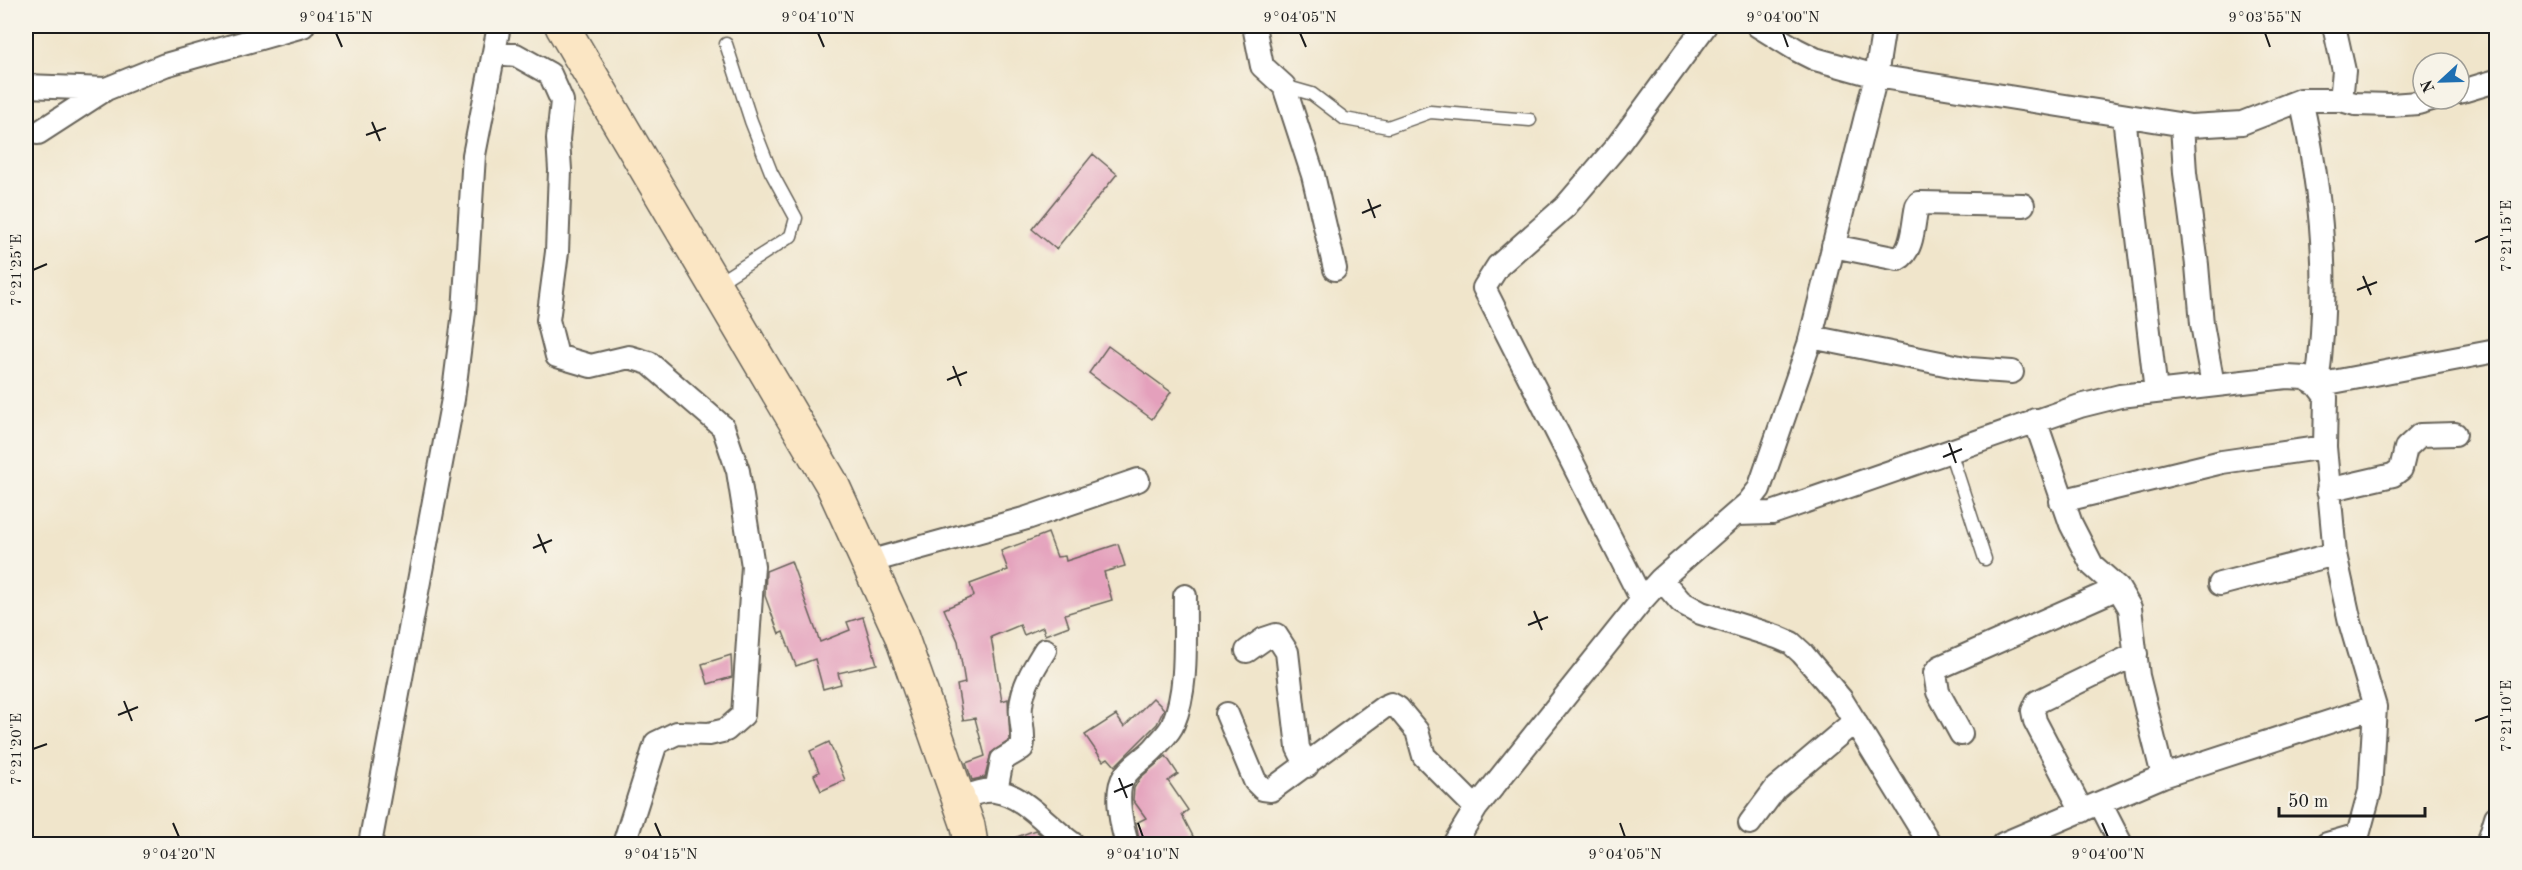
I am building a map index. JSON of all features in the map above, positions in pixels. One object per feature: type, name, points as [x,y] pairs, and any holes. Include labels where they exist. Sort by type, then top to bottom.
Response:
[{"type":"main road","points":[[562,26],[832,484],[901,635],[958,799],[971,844]]},
{"type":"street","points":[[38,132],[106,89],[165,64],[303,26]]},
{"type":"street","points":[[370,844],[453,399],[464,312],[474,155],[499,26]]},
{"type":"street","points":[[1254,26],[1262,66],[1284,86],[1313,175],[1335,269]]},
{"type":"street","points":[[1642,600],[1484,288],[1498,266],[1565,207],[1580,190],[1617,146],[1705,26]]},
{"type":"street","points":[[1758,26],[1815,59],[1876,76],[2124,117],[2182,124],[2213,126],[2242,123],[2301,100],[2341,100],[2355,104],[2411,104]]},
{"type":"street","points":[[1454,844],[1476,808],[1642,600],[1661,579],[1736,514],[1759,489],[1811,338],[1876,76],[1884,26]]},
{"type":"street","points":[[2334,26],[2344,71],[2341,100]]},
{"type":"street","points":[[495,53],[516,55],[550,74],[562,101],[558,139],[560,170],[557,252],[548,320],[557,356],[591,366],[629,357],[649,363],[723,427],[738,471],[753,566],[743,715],[726,730],[709,734],[677,733],[656,743],[624,844]]},
{"type":"street","points":[[2471,89],[2496,83]]},
{"type":"street","points":[[26,86],[106,89]]},
{"type":"street","points":[[2301,100],[2314,154],[2325,259],[2321,351],[2317,385]]},
{"type":"street","points":[[2124,117],[2156,392]]},
{"type":"street","points":[[2182,124],[2185,173],[2198,265],[2202,324],[2213,385]]},
{"type":"street","points":[[1833,246],[1898,259],[1908,250],[1919,203],[2022,205]]},
{"type":"street","points":[[1811,338],[1970,369],[2012,372]]},
{"type":"street","points":[[2317,385],[2496,351]]},
{"type":"street","points":[[1736,514],[1772,513],[2035,420],[2120,396],[2287,377],[2305,378],[2317,385],[2325,397],[2325,447],[2335,554],[2350,622],[2375,707],[2370,791],[2358,835],[2327,844]]},
{"type":"street","points":[[2035,420],[2061,501],[2092,565],[2118,588],[2130,608],[2138,676],[2163,776]]},
{"type":"street","points":[[2328,490],[2393,476],[2401,469],[2406,448],[2420,435],[2455,434]]},
{"type":"street","points":[[2061,501],[2222,462],[2325,447]]},
{"type":"street","points":[[868,562],[1027,518],[1138,480]]},
{"type":"street","points":[[2220,584],[2335,554]]},
{"type":"street","points":[[1661,579],[1681,602],[1701,613],[1791,644],[1841,699],[1930,844]]},
{"type":"street","points":[[1961,734],[1938,692],[1935,673],[1940,667],[2118,588]]},
{"type":"street","points":[[1127,844],[1122,828],[1119,788],[1124,776],[1151,753],[1173,726],[1184,669],[1185,596]]},
{"type":"street","points":[[1247,651],[1264,639],[1276,635],[1287,652],[1298,748],[1306,766]]},
{"type":"street","points":[[996,791],[1002,760],[1022,748],[1024,741],[1020,707],[1028,678],[1045,650]]},
{"type":"street","points":[[2121,844],[2091,807],[2035,721],[2033,711],[2037,702],[2136,654]]},
{"type":"street","points":[[1227,714],[1256,781],[1263,789],[1271,790],[1391,704],[1398,708],[1417,730],[1424,756],[1476,808]]},
{"type":"street","points":[[2003,844],[2163,776],[2375,707]]},
{"type":"street","points":[[1750,823],[1776,788],[1855,721]]},
{"type":"street","points":[[958,799],[976,793],[996,791],[1039,815],[1073,844]]},
{"type":"street","points":[[2488,844],[2496,817]]},
{"type":"lane","points":[[716,284],[791,236],[796,218],[771,172],[751,122],[726,44]]},
{"type":"lane","points":[[1284,86],[1312,94],[1345,118],[1388,127],[1430,112],[1530,120]]},
{"type":"lane","points":[[1950,451],[1985,559]]},
{"type":"building","points":[[1093,154],[1117,174],[1056,249],[1032,229]]},
{"type":"building","points":[[1108,346],[1171,392],[1152,419],[1089,373]]},
{"type":"building","points":[[1048,533],[1057,557],[1065,556],[1066,561],[1118,544],[1125,566],[1104,572],[1112,600],[1065,614],[1069,626],[1045,635],[1043,627],[1024,635],[1020,625],[991,637],[1002,701],[1008,699],[1010,740],[991,753],[985,777],[972,780],[966,763],[985,756],[975,718],[963,720],[957,685],[965,683],[958,641],[944,609],[974,596],[970,584],[1008,570],[1001,551]]},
{"type":"building","points":[[791,561],[820,642],[850,630],[847,622],[863,617],[877,664],[838,673],[841,684],[823,689],[815,659],[796,666],[783,632],[779,634],[765,596],[766,571]]},
{"type":"building","points":[[731,655],[732,677],[708,684],[702,664]]},
{"type":"building","points":[[1153,698],[1164,709],[1157,724],[1115,766],[1108,758],[1103,761],[1085,735],[1116,715],[1124,727]]},
{"type":"building","points":[[829,742],[845,780],[821,791],[814,775],[819,772],[810,751]]},
{"type":"building","points":[[1166,756],[1178,774],[1168,781],[1188,810],[1182,815],[1197,844],[1140,844],[1136,823],[1146,818],[1133,800],[1134,788],[1140,778]]},
{"type":"building","points":[[1035,830],[1052,844],[1001,844],[1001,843]]}]
